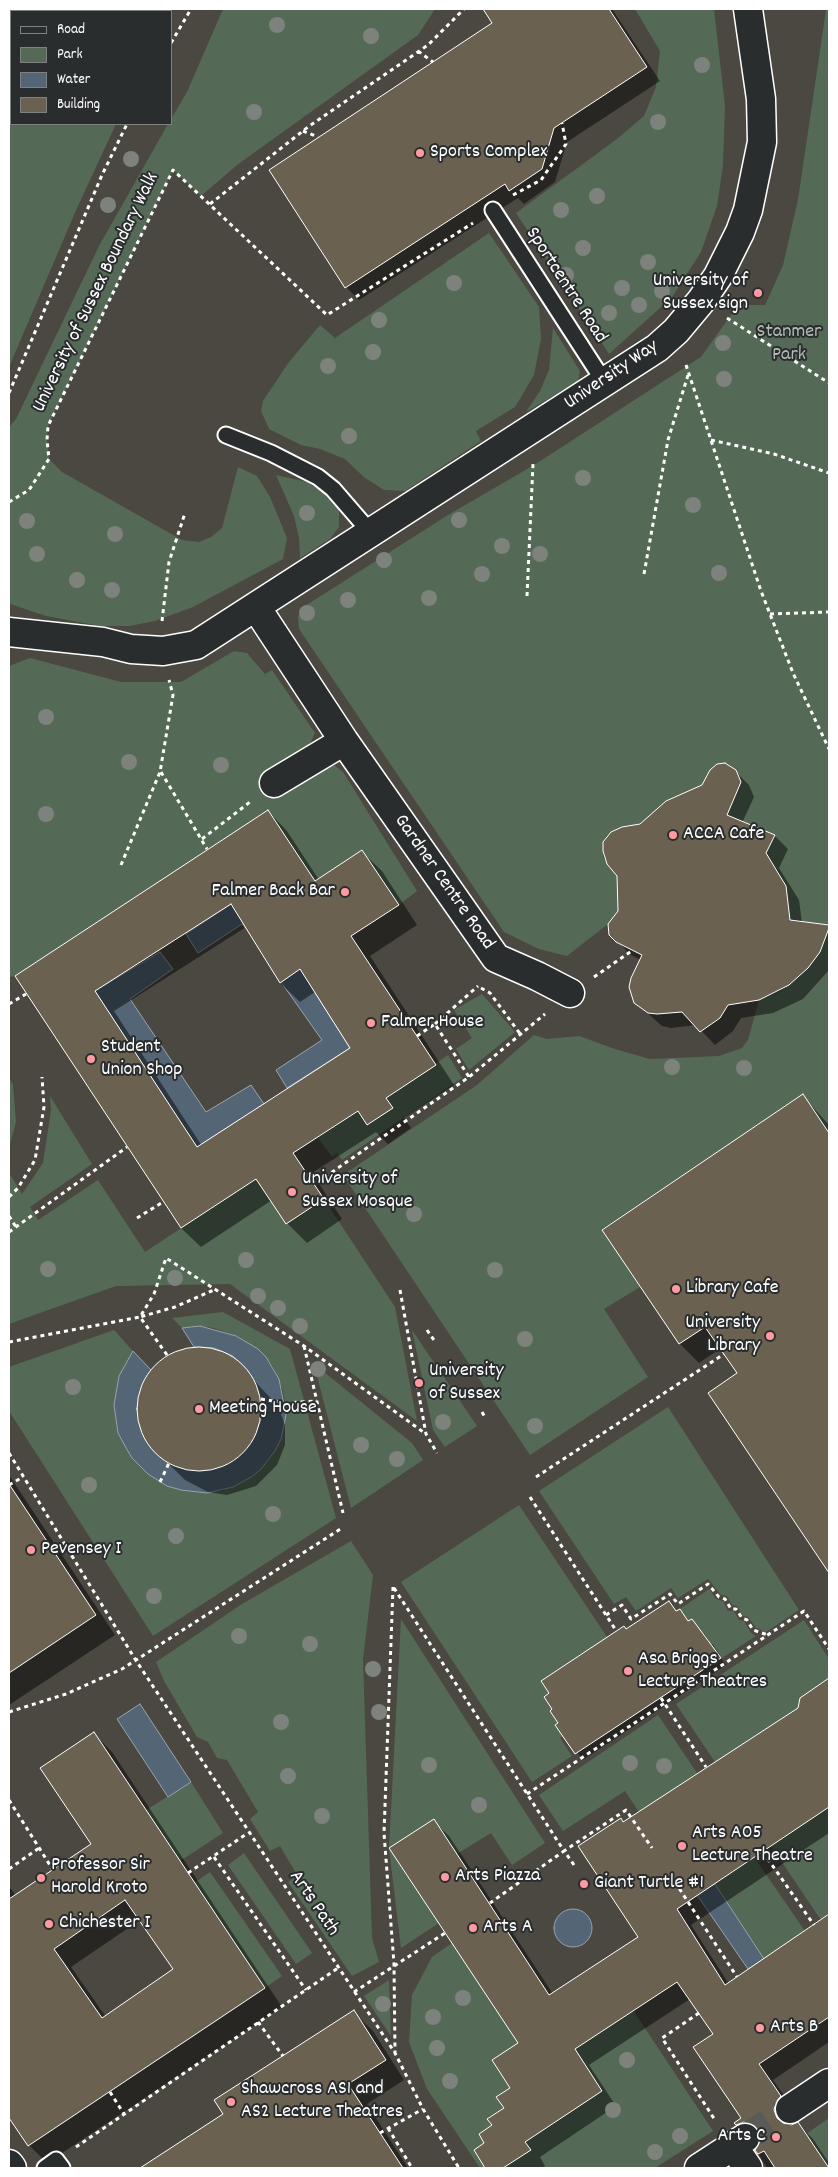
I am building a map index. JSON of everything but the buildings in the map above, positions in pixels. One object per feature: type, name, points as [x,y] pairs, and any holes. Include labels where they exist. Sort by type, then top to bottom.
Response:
[{"type":"main road","name":"University Way","points":[[256,607],[657,348],[676,331],[701,301],[718,276],[740,232],[748,210],[762,142],[761,98],[748,9]]},
{"type":"main road","points":[[9,632],[103,642],[131,649],[163,651],[196,645],[256,607]]},
{"type":"main road","name":"Gardner Centre Road","points":[[256,607],[344,741],[496,958],[538,976],[570,993]]},
{"type":"main road","points":[[274,783],[344,741]]},
{"type":"main road","points":[[790,2109],[829,2083]]},
{"type":"main road","points":[[699,2168],[742,2151]]},
{"type":"main road","points":[[9,2164],[12,2168]]},
{"type":"lane","name":"Sportcentre Road","points":[[493,210],[605,382]]},
{"type":"lane","points":[[226,434],[271,453],[318,477],[333,489],[371,533]]},
{"type":"path","points":[[172,41],[191,9]]},
{"type":"path","points":[[210,204],[303,131],[435,38],[464,9]]},
{"type":"path","points":[[418,51],[433,62]]},
{"type":"path","points":[[493,210],[502,201],[541,180],[566,144],[562,123]]},
{"type":"path","points":[[9,393],[102,175],[127,125]]},
{"type":"path","points":[[303,131],[318,137]]},
{"type":"path","name":"University of Sussex Boundary Walk","points":[[9,502],[29,490],[49,459],[48,426],[173,170],[327,315],[493,210]]},
{"type":"path","points":[[701,301],[774,350],[829,383]]},
{"type":"path","points":[[676,331],[688,374],[770,614],[793,673],[829,748]]},
{"type":"path","points":[[644,574],[668,440],[688,374]]},
{"type":"path","points":[[711,440],[774,454],[829,473]]},
{"type":"path","points":[[527,596],[533,462]]},
{"type":"path","points":[[162,625],[169,562],[185,513]]},
{"type":"path","points":[[770,614],[829,612]]},
{"type":"path","points":[[121,865],[160,772],[173,695],[167,672]]},
{"type":"path","points":[[160,772],[207,849]]},
{"type":"path","points":[[202,839],[274,783]]},
{"type":"path","points":[[325,1177],[469,1077],[570,993],[633,950]]},
{"type":"path","points":[[417,1036],[435,1024],[478,986],[496,958]]},
{"type":"path","points":[[478,986],[490,993],[521,1034]]},
{"type":"path","points":[[9,1004],[26,994]]},
{"type":"path","points":[[435,1024],[469,1077]]},
{"type":"path","points":[[9,1196],[18,1188],[35,1160],[44,1107],[42,1077]]},
{"type":"path","points":[[9,1232],[127,1146]]},
{"type":"path","points":[[137,1218],[163,1202]]},
{"type":"path","points":[[9,1216],[16,1227]]},
{"type":"path","points":[[140,1317],[154,1294],[166,1258],[304,1346],[426,1434]]},
{"type":"path","points":[[9,1342],[140,1317],[175,1306],[216,1289]]},
{"type":"path","points":[[400,1290],[426,1434],[437,1453]]},
{"type":"path","points":[[140,1317],[167,1355]]},
{"type":"path","points":[[427,1330],[434,1340]]},
{"type":"path","points":[[304,1346],[343,1512]]},
{"type":"path","points":[[536,1477],[724,1354]]},
{"type":"path","points":[[261,1399],[285,1403],[317,1401]]},
{"type":"path","points":[[482,1412],[486,1419]]},
{"type":"path","name":"Arts Path","points":[[9,1453],[135,1659],[248,1833],[395,2053],[423,2109],[460,2168]]},
{"type":"path","points":[[160,1482],[170,1463]]},
{"type":"path","points":[[9,1485],[23,1476]]},
{"type":"path","points":[[530,1497],[615,1629]]},
{"type":"path","points":[[9,1712],[66,1694],[122,1669],[342,1528]]},
{"type":"path","points":[[606,1615],[622,1605],[631,1619],[670,1594],[678,1604],[708,1584],[719,1597],[725,1599],[731,1609],[736,1609],[742,1618],[747,1620],[753,1630],[768,1635]]},
{"type":"path","points":[[395,2053],[394,1964],[384,1833],[393,1587],[574,1865]]},
{"type":"path","points":[[527,1794],[804,1611],[829,1649]]},
{"type":"path","points":[[661,1698],[706,1767]]},
{"type":"path","points":[[9,1800],[53,1870]]},
{"type":"path","points":[[490,1903],[626,1810],[652,1848]]},
{"type":"path","points":[[188,1873],[248,1833]]},
{"type":"path","points":[[9,1869],[39,1848]]},
{"type":"path","points":[[763,1852],[814,1925]]},
{"type":"path","points":[[214,1857],[306,1990]]},
{"type":"path","points":[[675,1882],[737,1977]]},
{"type":"path","points":[[354,1992],[394,1964],[445,1933]]},
{"type":"path","points":[[54,2166],[124,2114],[338,1968]]},
{"type":"path","points":[[699,2013],[662,2038],[717,2122]]},
{"type":"path","points":[[258,2022],[283,2056]]},
{"type":"path","points":[[110,2092],[124,2114]]},
{"type":"path","points":[[380,2133],[423,2109]]},
{"type":"path","points":[[388,2128],[412,2168]]},
{"type":"shaded area","name":"University of Sussex","points":[[9,9],[826,9],[798,199],[783,265],[765,305],[829,598],[829,2168],[9,2168]]},
{"type":"green space","points":[[96,9],[172,9],[171,10],[94,10]]},
{"type":"green space","points":[[223,9],[435,9],[418,35],[237,165],[201,196],[173,170],[48,426],[49,459],[62,472],[182,540],[199,542],[211,537],[222,528],[238,467],[257,476],[270,497],[287,538],[283,559],[193,607],[155,621],[129,626],[100,626],[46,616],[9,603],[9,427],[16,419],[99,246],[167,125],[172,125],[172,117],[187,92]]},
{"type":"green space","points":[[635,9],[714,9],[725,106],[723,165],[717,206],[701,252],[672,297],[609,354],[516,213],[617,139],[644,116],[656,87],[660,51]]},
{"type":"green space","name":"Stanmer Park","points":[[826,9],[829,9],[829,925],[787,920],[789,907],[786,886],[779,871],[764,856],[775,835],[753,826],[726,822],[725,798],[735,794],[741,782],[736,770],[725,763],[717,764],[710,770],[706,777],[706,786],[666,801],[638,829],[622,827],[607,835],[603,843],[603,857],[610,868],[618,873],[618,913],[608,924],[567,956],[539,949],[504,932],[299,629],[298,617],[305,606],[448,515],[534,465],[701,357],[738,305],[765,305],[783,265],[798,199]]},
{"type":"green space","points":[[9,70],[10,125],[116,125],[77,208],[9,367]]},
{"type":"green space","points":[[489,233],[539,307],[541,339],[534,375],[515,407],[476,431],[481,441],[405,491],[384,490],[365,478],[345,459],[320,449],[301,445],[269,429],[261,411],[263,401],[289,362],[320,325],[335,338]]},
{"type":"green space","points":[[553,328],[580,371],[578,381],[526,412],[540,391],[549,370]]},
{"type":"green space","points":[[276,475],[307,482],[329,496],[339,510],[339,527],[330,539],[300,558],[299,538],[294,516]]},
{"type":"green space","points":[[234,651],[247,653],[265,674],[272,670],[315,733],[308,748],[326,763],[334,765],[343,772],[417,891],[399,905],[362,850],[296,894],[299,857],[268,810],[15,976],[9,977],[9,666],[30,658],[121,682],[181,682]]},
{"type":"green space","points":[[829,925],[829,1133],[803,1094],[602,1229],[640,1287],[604,1309],[648,1377],[530,1455],[343,1175],[477,1085],[534,1035],[547,1039],[579,1036],[650,1059],[719,1056],[742,1048],[748,1040],[759,1000],[781,991],[800,976],[820,952]]},
{"type":"green space","points":[[482,994],[515,1032],[469,1070],[456,1049],[472,1038],[454,1010]]},
{"type":"green space","points":[[448,1055],[462,1078],[342,1160],[337,1153],[332,1157],[318,1138],[358,1111],[392,1108],[386,1098]]},
{"type":"green space","points":[[9,1078],[13,1084],[16,1122],[9,1148]]},
{"type":"green space","points":[[50,1096],[92,1164],[30,1207],[38,1220],[98,1180],[145,1252],[256,1179],[286,1224],[324,1199],[395,1307],[417,1421],[230,1284],[116,1286],[9,1324],[9,1173],[22,1194],[43,1163],[51,1110]]},
{"type":"green space","points":[[223,1312],[290,1349],[336,1518],[153,1636],[9,1411],[9,1367],[114,1330],[133,1351],[119,1376],[114,1405],[118,1433],[132,1458],[167,1486],[194,1492],[222,1491],[253,1476],[269,1460],[275,1451],[285,1403],[283,1391],[273,1367],[258,1349],[236,1336],[213,1328],[200,1326],[182,1328],[172,1318]]},
{"type":"green space","points":[[412,1330],[477,1426],[445,1447],[433,1430]]},
{"type":"green space","points":[[314,1364],[412,1443],[423,1460],[351,1508]]},
{"type":"green space","points":[[668,1407],[799,1610],[766,1632],[756,1628],[748,1617],[743,1616],[737,1606],[732,1605],[727,1596],[721,1595],[708,1579],[678,1598],[671,1588],[636,1611],[626,1597],[614,1604],[539,1491]]},
{"type":"green space","points":[[519,1505],[615,1649],[599,1643],[541,1681],[549,1693],[552,1709],[550,1711],[558,1723],[555,1725],[563,1736],[560,1738],[572,1756],[532,1782],[401,1582]]},
{"type":"green space","points":[[351,1541],[373,1575],[363,1659],[372,1938],[379,1962],[352,1976],[288,1882],[297,1875],[280,1846],[270,1851],[250,1819],[258,1812],[227,1760],[217,1758],[208,1742],[197,1737],[164,1681],[156,1662],[242,1604]]},
{"type":"green space","points":[[709,1589],[716,1599],[723,1601],[728,1611],[734,1611],[739,1620],[744,1621],[751,1633],[756,1636],[722,1658],[704,1633],[701,1634],[688,1621],[680,1609]]},
{"type":"green space","points":[[401,1619],[545,1843],[512,1865],[491,1833],[457,1854],[434,1819],[390,1848],[439,1923],[401,1948],[389,1848]]},
{"type":"green space","points":[[804,1620],[829,1659],[829,1683],[823,1682],[797,1719],[778,1721],[715,1762],[676,1704]]},
{"type":"green space","points":[[658,1715],[697,1773],[639,1812],[625,1791],[563,1831],[539,1795]]},
{"type":"green space","points":[[191,1782],[223,1833],[180,1861],[146,1810]]},
{"type":"green space","points":[[829,1807],[829,1915],[821,1920],[771,1846]]},
{"type":"green space","points":[[244,1853],[312,1953],[296,1964],[228,1865]]},
{"type":"green space","points":[[754,1857],[805,1931],[764,1959],[715,1884]]},
{"type":"green space","points":[[210,1872],[282,1976],[265,1988],[194,1883]]},
{"type":"green space","points":[[452,1943],[518,2043],[492,2060],[510,2088],[496,2097],[504,2108],[487,2118],[492,2125],[479,2134],[484,2143],[474,2150],[485,2168],[480,2168],[427,2089],[409,2042],[412,1995],[432,1957]]},
{"type":"green space","points":[[389,1980],[391,2036],[364,1996]]},
{"type":"green space","points":[[633,2010],[713,2131],[655,2168],[503,2168],[530,2150],[525,2142],[602,2091],[586,2067],[541,2072]]},
{"type":"green space","points":[[829,2118],[829,2168],[806,2134]]},
{"type":"water","points":[[248,893],[263,916],[245,928],[242,924],[198,953],[186,934]]},
{"type":"water","points":[[160,952],[173,969],[130,999],[206,1112],[251,1085],[264,1104],[197,1147],[95,991]]},
{"type":"water","points":[[300,969],[350,1048],[287,1088],[276,1070],[322,1040],[281,982]]},
{"type":"water","points":[[200,1326],[236,1336],[258,1349],[266,1357],[279,1379],[286,1415],[281,1439],[275,1451],[261,1469],[253,1476],[233,1487],[207,1493],[181,1490],[167,1486],[148,1474],[132,1458],[118,1433],[114,1405],[119,1376],[133,1351],[151,1370],[141,1388],[137,1408],[140,1427],[154,1451],[175,1466],[202,1471],[221,1466],[239,1456],[253,1440],[261,1420],[262,1409],[258,1389],[248,1371],[233,1356],[214,1348],[194,1347],[182,1328]]},
{"type":"water","points":[[140,1704],[191,1782],[168,1797],[117,1719]]},
{"type":"water","points":[[715,1884],[764,1959],[748,1969],[697,1895]]},
{"type":"water","points":[[573,1909],[586,1915],[592,1928],[586,1941],[573,1947],[560,1941],[554,1928],[560,1915]]},
{"type":"tunnel","points":[[745,2138],[790,2109]]},
{"type":"place","name":"Sports Complex","points":[[420,153]]},
{"type":"place","name":"University of Sussex sign","points":[[758,293]]},
{"type":"place","name":"ACCA Cafe","points":[[673,835]]},
{"type":"place","name":"Falmer Back Bar","points":[[345,892]]},
{"type":"place","name":"Falmer House","points":[[371,1023]]},
{"type":"place","name":"Student Union Shop","points":[[91,1059]]},
{"type":"place","name":"University of Sussex Mosque","points":[[292,1192]]},
{"type":"place","name":"Library Cafe","points":[[676,1289]]},
{"type":"place","name":"University Library","points":[[770,1336]]},
{"type":"place","name":"University of Sussex","points":[[419,1383]]},
{"type":"place","name":"Meeting House","points":[[199,1409]]},
{"type":"place","name":"Pevensey I","points":[[31,1550]]},
{"type":"place","name":"Asa Briggs Lecture Theatres","points":[[628,1671]]},
{"type":"place","name":"Arts A05 Lecture Theatre","points":[[682,1846]]},
{"type":"place","name":"Arts Piazza","points":[[445,1877]]},
{"type":"place","name":"Professor Sir Harold Kroto","points":[[41,1878]]},
{"type":"place","name":"Giant Turtle #1","points":[[584,1884]]},
{"type":"place","name":"Chichester I","points":[[49,1924]]},
{"type":"place","name":"Arts A","points":[[473,1928]]},
{"type":"place","name":"Arts B","points":[[760,2028]]},
{"type":"place","name":"Shawcross AS1 and AS2 Lecture Theatres","points":[[231,2102]]},
{"type":"place","name":"Arts C","points":[[776,2137]]}]
